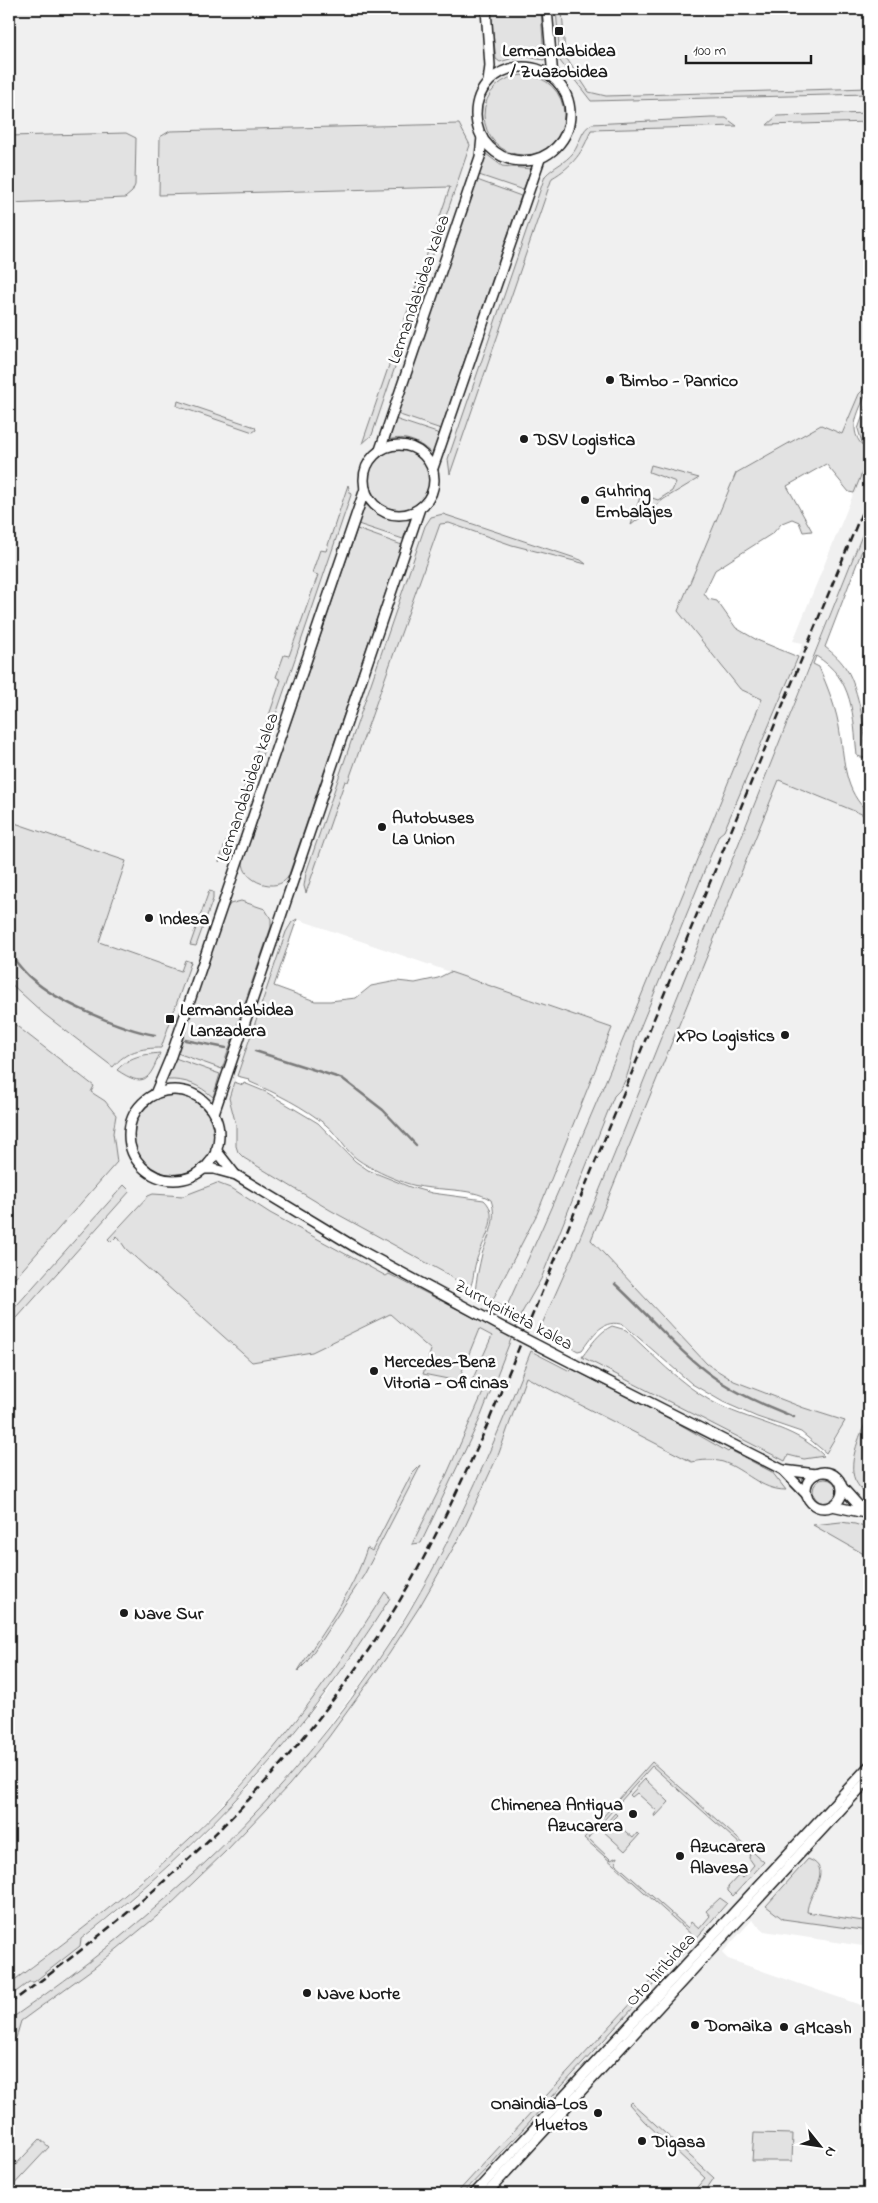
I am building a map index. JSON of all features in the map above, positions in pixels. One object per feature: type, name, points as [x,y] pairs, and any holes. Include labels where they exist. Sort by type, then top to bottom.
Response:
[{"type":"street","points":[[486,9],[490,66],[488,82],[476,105],[476,118],[482,138],[497,154],[518,162],[540,159],[558,146],[565,137],[570,118],[570,108],[564,90],[553,77],[533,68],[522,66],[501,72],[488,82]]},
{"type":"street","points":[[546,9],[553,77]]},
{"type":"street","name":"Lermandabidea kalea","points":[[380,450],[480,158],[482,138]]},
{"type":"street","points":[[433,468],[420,451],[411,446],[390,445],[374,454],[366,468],[365,489],[373,504],[387,513],[404,515],[420,508],[430,498],[435,483],[433,468],[540,159]]},
{"type":"street","name":"Lermandabidea kalea","points":[[155,1094],[174,1047],[365,489]]},
{"type":"street","points":[[214,1113],[420,508]]},
{"type":"street","points":[[177,1090],[188,1092],[203,1100],[214,1113],[218,1132],[216,1150],[203,1169],[185,1178],[165,1179],[150,1173],[135,1157],[129,1137],[133,1116],[139,1106],[155,1094],[177,1090]]},
{"type":"street","name":"Zurrupitieta kalea","points":[[216,1150],[236,1175]]},
{"type":"street","name":"Zurrupitieta kalea","points":[[203,1169],[214,1169],[236,1175],[360,1250],[504,1328],[783,1470],[816,1474]]},
{"type":"street","name":"Zurrupitieta kalea","points":[[783,1470],[806,1495]]},
{"type":"street","points":[[830,1473],[839,1480],[842,1487],[867,1515],[832,1506],[824,1508],[814,1505],[806,1495],[808,1483],[816,1474],[830,1473]]},
{"type":"street","points":[[832,1506],[841,1496],[842,1487]]},
{"type":"street","name":"Oto hiribidea","points":[[474,2194],[869,1766]]},
{"type":"street","name":"Oto hiribidea","points":[[486,2194],[869,1779]]},
{"type":"shaded area","points":[[9,9],[869,9],[869,369],[867,374],[869,384],[859,394],[842,434],[821,425],[736,473],[678,610],[740,689],[763,699],[613,1065],[554,1204],[506,1308],[492,1302],[537,1214],[612,1028],[297,919],[289,925],[229,1098],[236,1125],[236,1146],[244,1158],[330,1210],[447,1274],[487,1303],[510,1316],[502,1332],[389,1274],[386,1276],[270,1213],[225,1185],[212,1183],[204,1189],[183,1196],[158,1195],[312,1352],[390,1314],[431,1350],[473,1341],[480,1329],[492,1336],[470,1384],[485,1387],[446,1476],[413,1543],[421,1543],[479,1421],[520,1316],[541,1279],[614,1096],[619,1092],[630,1066],[636,1038],[719,835],[724,831],[798,657],[803,643],[793,641],[866,463],[869,444],[869,518],[805,675],[745,832],[574,1252],[539,1331],[496,1441],[432,1571],[378,1660],[307,1755],[228,1843],[168,1898],[108,1948],[9,2020],[9,1997],[127,1904],[197,1841],[258,1777],[328,1692],[390,1598],[366,1623],[326,1682],[262,1762],[190,1838],[98,1917],[9,1984],[9,1285],[117,1162],[113,1133],[116,1115],[105,1101],[91,1092],[94,1086],[9,1020]]},
{"type":"shaded area","points":[[490,9],[541,9],[544,60],[520,56],[500,62],[496,59]]},
{"type":"shaded area","points":[[556,9],[562,9],[565,56],[589,92],[606,96],[869,88],[869,94],[591,101],[560,61]]},
{"type":"shaded area","points":[[524,75],[539,78],[552,87],[561,100],[564,115],[561,130],[552,143],[539,152],[524,155],[509,152],[496,143],[487,130],[484,115],[487,100],[496,87],[509,78]]},
{"type":"shaded area","points":[[869,113],[869,122],[767,125],[777,116]]},
{"type":"shaded area","points":[[726,118],[737,126],[591,130],[576,158],[566,169],[552,178],[450,474],[448,459],[545,176],[573,153],[585,129],[592,124]]},
{"type":"shaded area","points":[[459,124],[470,145],[372,435],[362,444],[450,187],[159,195],[160,137],[170,131]]},
{"type":"shaded area","points":[[126,133],[136,138],[135,185],[132,192],[125,198],[9,203],[9,136]]},
{"type":"shaded area","points":[[486,154],[502,166],[531,169],[523,190],[479,175]]},
{"type":"shaded area","points":[[477,180],[521,196],[441,429],[397,414]]},
{"type":"shaded area","points":[[869,384],[855,423],[855,431],[863,446],[858,429],[869,399],[869,444],[866,463],[854,493],[849,492],[826,464],[787,486],[812,531],[803,532],[799,522],[792,519],[782,523],[773,533],[715,570],[704,593],[708,599],[717,601],[736,628],[757,640],[798,657],[724,831],[719,835],[636,1038],[626,1077],[619,1091],[614,1096],[541,1279],[520,1316],[479,1421],[421,1543],[412,1544],[446,1476],[485,1388],[470,1385],[492,1336],[479,1329],[458,1381],[423,1374],[431,1350],[390,1314],[312,1352],[252,1362],[126,1249],[117,1236],[111,1242],[108,1239],[148,1196],[153,1194],[183,1196],[217,1183],[233,1189],[270,1213],[386,1276],[389,1274],[502,1332],[510,1316],[475,1293],[482,1254],[493,1221],[491,1200],[472,1193],[416,1186],[380,1173],[357,1159],[330,1129],[317,1118],[299,1106],[250,1082],[249,1079],[237,1076],[286,932],[292,922],[297,919],[274,986],[315,1001],[356,998],[371,986],[397,981],[415,983],[438,978],[450,972],[612,1028],[537,1214],[492,1301],[506,1308],[606,1081],[762,699],[740,689],[678,611],[736,473],[821,425],[842,434],[859,394]]},
{"type":"shaded area","points":[[178,401],[255,427],[256,430],[253,432],[177,406]]},
{"type":"shaded area","points":[[395,419],[440,434],[433,455],[423,446],[407,439],[388,440]]},
{"type":"shaded area","points":[[399,450],[416,455],[424,463],[429,480],[424,497],[416,505],[399,510],[382,505],[374,497],[369,480],[374,463],[382,455]]},
{"type":"shaded area","points":[[651,465],[699,478],[664,499],[631,525],[641,494],[658,500],[672,491],[676,482],[649,472]]},
{"type":"shaded area","points":[[348,485],[351,495],[230,849],[219,862],[281,680],[276,677],[284,655],[289,656],[318,575],[312,573],[320,550],[326,551]]},
{"type":"shaded area","points":[[365,504],[384,518],[410,520],[403,539],[358,524]]},
{"type":"shaded area","points":[[443,514],[581,560],[586,564],[512,545],[449,523],[440,524],[348,782],[345,781],[306,893],[304,886],[306,873],[425,526],[431,517]]},
{"type":"shaded area","points":[[869,518],[869,532],[825,647],[845,666],[855,688],[864,726],[865,758],[857,756],[852,712],[845,687],[829,665],[816,656],[813,664],[819,667],[829,691],[839,724],[850,786],[869,813],[869,817],[779,780],[591,1240],[707,1364],[734,1381],[804,1408],[845,1421],[826,1453],[801,1432],[757,1417],[723,1402],[692,1384],[624,1325],[617,1323],[605,1326],[595,1333],[582,1350],[578,1351],[539,1331],[614,1155]]},
{"type":"shaded area","points":[[357,529],[402,545],[288,877],[276,885],[261,883],[248,875],[243,861]]},
{"type":"shaded area","points":[[779,780],[869,817],[869,1415],[855,1450],[855,1480],[869,1499],[869,1947],[764,1931],[752,1920],[722,1953],[728,1959],[869,2008],[869,2194],[9,2194],[9,2042],[16,2038],[21,2021],[95,1967],[168,1907],[226,1851],[289,1785],[328,1738],[389,1654],[445,1562],[481,1494],[499,1453],[526,1376],[540,1355],[571,1371],[579,1355],[785,1461],[788,1455],[804,1459],[824,1456],[840,1432],[844,1421],[734,1381],[707,1364],[591,1240]]},
{"type":"shaded area","points":[[9,821],[126,861],[99,942],[181,971],[185,960],[191,962],[161,1048],[134,1052],[123,1057],[113,1067],[44,1014],[9,982]]},
{"type":"shaded area","points":[[209,891],[213,892],[213,899],[196,946],[190,945]]},
{"type":"shaded area","points":[[241,901],[265,909],[271,919],[271,927],[222,1069],[177,1053],[226,910],[230,904]]},
{"type":"shaded area","points":[[9,1020],[94,1086],[91,1092],[105,1101],[116,1115],[113,1133],[117,1162],[9,1285]]},
{"type":"shaded area","points":[[160,1053],[149,1075],[144,1079],[134,1079],[117,1070],[136,1057]]},
{"type":"shaded area","points":[[175,1058],[220,1074],[213,1097],[203,1089],[192,1084],[167,1080]]},
{"type":"shaded area","points":[[234,1082],[243,1085],[244,1083],[266,1092],[318,1123],[355,1161],[368,1170],[410,1187],[432,1193],[484,1200],[489,1206],[491,1222],[476,1262],[473,1280],[469,1289],[447,1274],[330,1210],[244,1158],[238,1152],[236,1146],[236,1125],[229,1098]]},
{"type":"shaded area","points":[[174,1095],[189,1098],[202,1107],[211,1120],[214,1135],[211,1150],[202,1163],[189,1172],[174,1175],[159,1172],[146,1163],[137,1150],[134,1135],[137,1120],[146,1107],[159,1098]]},
{"type":"shaded area","points":[[124,1185],[130,1191],[9,1327],[9,1314]]},
{"type":"shaded area","points":[[612,1326],[626,1330],[667,1368],[699,1394],[725,1408],[799,1437],[824,1456],[804,1459],[788,1455],[785,1461],[582,1357],[599,1335]]},
{"type":"shaded area","points":[[531,1351],[570,1371],[572,1369],[674,1421],[728,1452],[730,1450],[772,1472],[786,1490],[768,1487],[723,1462],[707,1460],[692,1462],[526,1377],[499,1453],[463,1531],[420,1606],[389,1654],[328,1738],[289,1785],[226,1851],[168,1907],[95,1967],[21,2021],[16,2038],[9,2042],[9,2020],[117,1940],[218,1851],[265,1803],[309,1753],[351,1700],[389,1644],[430,1574],[484,1464]]},
{"type":"shaded area","points":[[869,1415],[869,1499],[855,1480],[853,1464],[856,1446]]},
{"type":"shaded area","points":[[421,1465],[364,1575],[306,1663],[298,1671],[354,1581],[367,1548],[372,1551],[411,1475]]},
{"type":"shaded area","points":[[825,1479],[834,1482],[837,1491],[834,1500],[825,1503],[816,1500],[813,1491],[816,1482]]},
{"type":"shaded area","points":[[841,1522],[867,1528],[869,1526],[869,1557],[813,1525]]},
{"type":"shaded area","points":[[385,1592],[390,1598],[358,1647],[324,1694],[251,1782],[212,1824],[171,1863],[81,1939],[80,1946],[34,1982],[29,1982],[9,1997],[9,1984],[146,1878],[189,1839],[244,1782],[295,1722],[319,1690]]},
{"type":"shaded area","points":[[652,1762],[764,1862],[733,1896],[728,1891],[728,1887],[739,1875],[743,1878],[754,1865],[749,1858],[750,1853],[652,1766],[588,1838],[611,1860],[617,1857],[616,1864],[688,1928],[691,1922],[699,1929],[710,1916],[706,1911],[720,1898],[727,1903],[492,2163],[462,2194],[456,2194],[693,1936],[584,1838]]},
{"type":"shaded area","points":[[645,1779],[669,1802],[655,1817],[654,1815],[657,1811],[637,1793],[632,1797],[630,1795]]},
{"type":"shaded area","points":[[615,1813],[617,1815],[612,1820],[633,1838],[637,1833],[639,1835],[625,1851],[601,1829]]},
{"type":"shaded area","points":[[808,1859],[816,1863],[820,1875],[808,1904],[807,1912],[869,1922],[869,1931],[783,1919],[766,1906]]},
{"type":"shaded area","points":[[631,2102],[714,2178],[703,2194],[691,2194],[705,2178],[644,2121],[629,2104]]},
{"type":"shaded area","points":[[754,2133],[793,2134],[792,2161],[752,2161]]},
{"type":"shaded area","points":[[40,2139],[49,2147],[9,2190],[9,2172]]},
{"type":"waterway","points":[[9,953],[29,976],[57,997],[108,1021],[155,1035]]},
{"type":"waterway","points":[[185,1040],[226,1048]]},
{"type":"waterway","points":[[255,1051],[343,1079],[383,1110],[416,1145]]},
{"type":"waterway","points":[[615,1284],[701,1368],[743,1395],[794,1417]]},
{"type":"railway","points":[[9,2004],[120,1919],[220,1829],[266,1781],[310,1729],[352,1674],[405,1592],[442,1523],[486,1428],[869,495]]},
{"type":"place","name":"Lermandabidea / Zuazobidea","points":[[559,31]]},
{"type":"place","name":"Bimbo - Panrico","points":[[610,380]]},
{"type":"place","name":"DSV Logistica","points":[[524,439]]},
{"type":"place","name":"Guhring Embalajes","points":[[585,500]]},
{"type":"place","name":"Autobuses La Union","points":[[382,827]]},
{"type":"place","name":"Indesa","points":[[149,918]]},
{"type":"place","name":"Lermandabidea / Lanzadera","points":[[170,1019]]},
{"type":"place","name":"XPO Logistics","points":[[785,1035]]},
{"type":"place","name":"Mercedes-Benz Vitoria - Oficinas","points":[[374,1371]]},
{"type":"place","name":"Nave Sur","points":[[124,1613]]},
{"type":"place","name":"Chimenea Antigua Azucarera","points":[[633,1814]]},
{"type":"place","name":"Azucarera Alavesa","points":[[680,1856]]},
{"type":"place","name":"Nave Norte","points":[[307,1993]]},
{"type":"place","name":"Domaika","points":[[695,2025]]},
{"type":"place","name":"GMcash","points":[[784,2027]]},
{"type":"place","name":"Onaindia-Los Huetos","points":[[598,2113]]},
{"type":"place","name":"Digasa","points":[[642,2141]]}]
